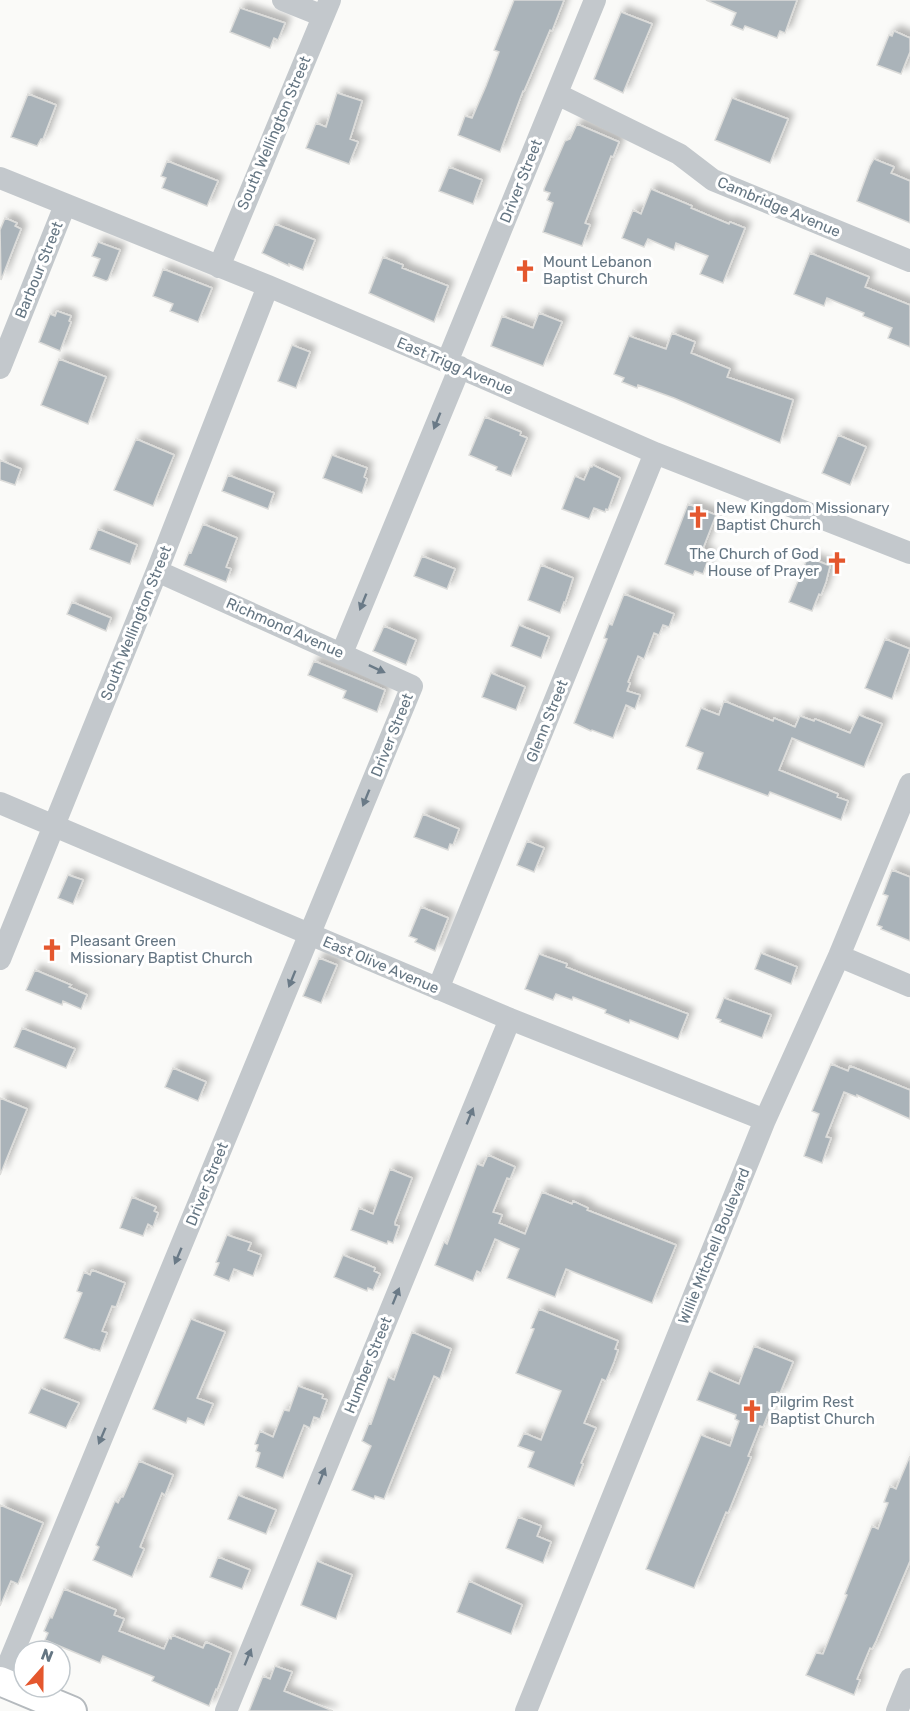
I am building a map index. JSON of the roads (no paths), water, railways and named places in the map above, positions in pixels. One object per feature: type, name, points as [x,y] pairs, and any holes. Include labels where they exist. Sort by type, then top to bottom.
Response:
[{"type":"main road","points":[[1,1681],[72,1711]]},
{"type":"street","points":[[283,0],[326,8]]},
{"type":"street","name":"Driver Street","points":[[342,653],[595,0]]},
{"type":"street","name":"South Wellington Street","points":[[219,267],[326,8]]},
{"type":"street","name":"Cambridge Avenue","points":[[557,94],[679,154],[713,180],[910,261]]},
{"type":"street","name":"East Trigg Avenue","points":[[0,178],[268,286],[655,453],[910,553]]},
{"type":"street","name":"Barbour Street","points":[[0,368],[66,205]]},
{"type":"street","name":"South Wellington Street","points":[[0,959],[157,571],[268,286]]},
{"type":"street","name":"Glenn Street","points":[[438,989],[655,453]]},
{"type":"street","name":"Richmond Avenue","points":[[157,571],[412,686]]},
{"type":"street","name":"Driver Street","points":[[1,1681],[412,686]]},
{"type":"street","name":"Willie Mitchell Boulevard","points":[[526,1711],[765,1120],[839,956],[910,784]]},
{"type":"street","name":"East Olive Avenue","points":[[0,803],[510,1019],[765,1120]]},
{"type":"street","points":[[839,956],[910,986]]},
{"type":"street","name":"Humber Street","points":[[226,1711],[510,1019]]},
{"type":"street","points":[[897,1711],[910,1679]]},
{"type":"place","name":"Mount Lebanon Baptist Church","points":[[525,271]]},
{"type":"place","name":"New Kingdom Missionary Baptist Church","points":[[698,517]]},
{"type":"place","name":"The Church of God House of Prayer","points":[[837,563]]},
{"type":"place","name":"Pleasant Green Missionary Baptist Church","points":[[52,950]]},
{"type":"place","name":"Pilgrim Rest Baptist Church","points":[[752,1411]]}]
